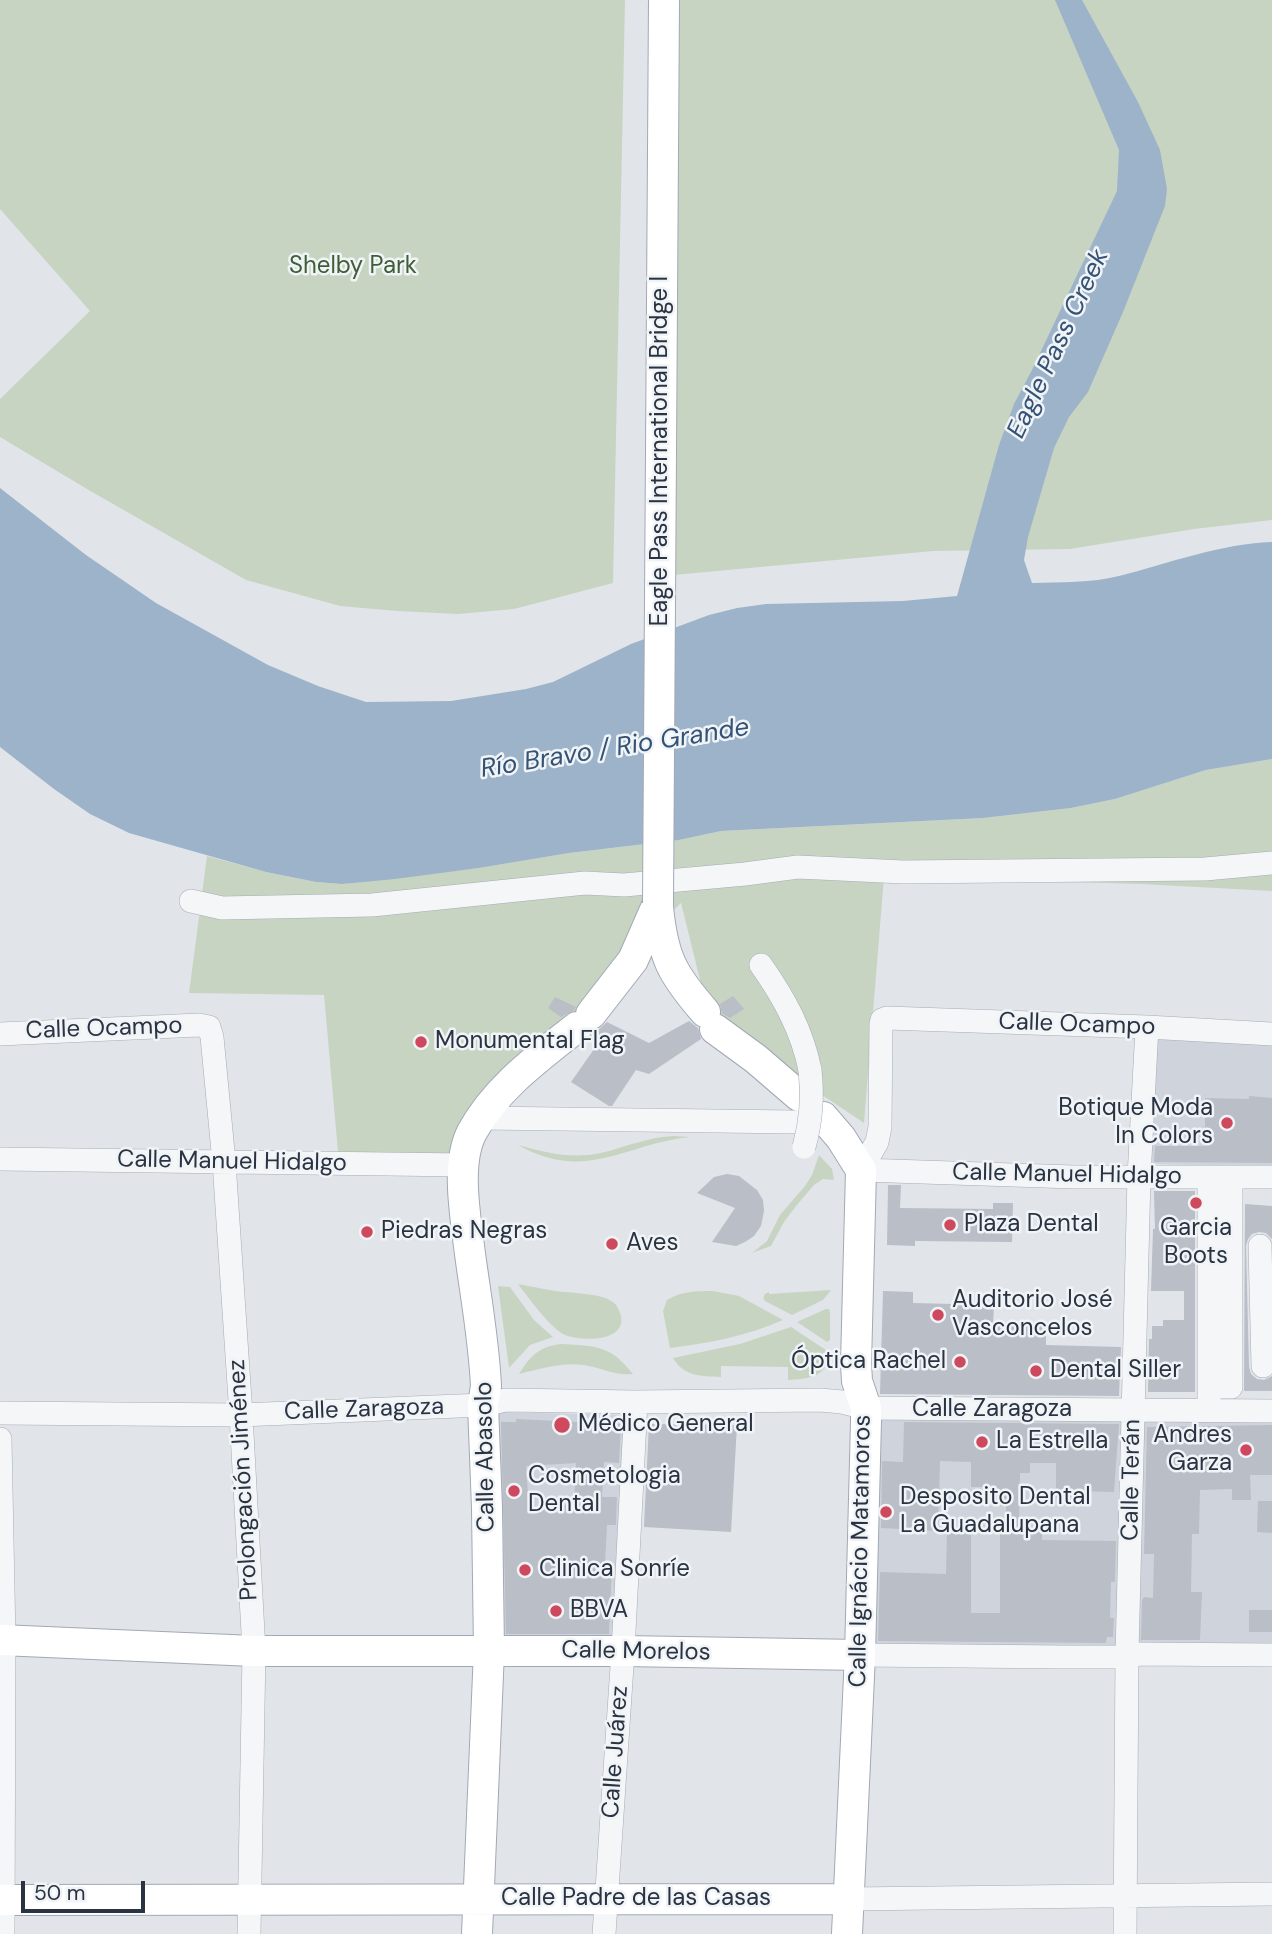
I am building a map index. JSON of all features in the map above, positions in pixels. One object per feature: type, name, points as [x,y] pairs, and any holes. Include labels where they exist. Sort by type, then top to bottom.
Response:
[{"type":"main road","name":"Eagle Pass International Bridge I","points":[[664,0],[658,903],[663,948],[684,989],[710,1021],[813,1108]]},
{"type":"main road","name":"Calle Abasolo","points":[[477,1934],[489,1651],[483,1405],[486,1382],[467,1227],[464,1165],[467,1144],[481,1118],[498,1096],[584,1021],[633,960],[658,903]]},
{"type":"main road","points":[[813,1108],[850,1150],[861,1170]]},
{"type":"main road","name":"Calle Ignácio Matamoros","points":[[847,1934],[860,1655],[866,1408],[857,1375],[861,1170]]},
{"type":"main road","name":"Calle Morelos","points":[[2,1640],[254,1651],[623,1651],[860,1655]]},
{"type":"main road","name":"Calle Padre de las Casas","points":[[2,1900],[849,1899]]},
{"type":"street","points":[[191,901],[222,908],[372,905],[585,883],[624,885],[798,867],[903,872],[1150,870],[1205,869],[1272,863]]},
{"type":"street","points":[[761,965],[787,1004],[806,1050],[813,1108]]},
{"type":"street","name":"Calle Ocampo","points":[[882,1020],[887,1018],[1147,1027],[1272,1034]]},
{"type":"street","name":"Calle Ignácio Matamoros","points":[[861,1170],[877,1142],[880,1127],[882,1020]]},
{"type":"street","name":"Calle Ocampo","points":[[0,1034],[199,1025],[209,1027]]},
{"type":"street","name":"Prolongación Jiménez","points":[[209,1027],[224,1162],[254,1651],[249,1934]]},
{"type":"street","name":"Calle Terán","points":[[1125,1934],[1127,1654],[1139,1177],[1147,1027]]},
{"type":"street","points":[[804,1147],[810,1115],[811,1083],[813,1108]]},
{"type":"street","points":[[481,1118],[813,1108]]},
{"type":"street","name":"Calle Manuel Hidalgo","points":[[0,1159],[464,1165]]},
{"type":"street","name":"Calle Manuel Hidalgo","points":[[861,1170],[1139,1177],[1209,1182],[1272,1177]]},
{"type":"street","points":[[1209,1387],[1231,1387],[1231,1186],[1209,1182],[1209,1387],[1209,1411]]},
{"type":"street","points":[[1231,1247],[1266,1246],[1263,1366]]},
{"type":"street","points":[[1231,1305],[1264,1306]]},
{"type":"street","name":"Calle Zaragoza","points":[[0,1413],[241,1415],[483,1405],[506,1400],[820,1400],[866,1408],[1272,1411]]},
{"type":"street","name":"Calle Juárez","points":[[604,1934],[636,1402]]},
{"type":"street","points":[[0,1439],[3,1934]]},
{"type":"street","name":"Calle Morelos","points":[[860,1655],[1272,1656]]},
{"type":"street","name":"Calle Padre de las Casas","points":[[849,1899],[1272,1894]]},
{"type":"shaded area","points":[[1154,1038],[1272,1038],[1272,1167],[1152,1164]]},
{"type":"shaded area","points":[[495,1414],[624,1415],[614,1643],[498,1645]]},
{"type":"shaded area","points":[[877,1418],[1123,1419],[1117,1647],[868,1647]]},
{"type":"shaded area","points":[[1272,1420],[1272,1644],[1137,1643],[1142,1422]]},
{"type":"green space","name":"Shelby Park","points":[[0,0],[625,0],[613,583],[514,609],[458,614],[340,606],[246,580],[0,437],[0,399],[90,311],[0,209]]},
{"type":"green space","points":[[679,0],[1272,0],[1272,520],[1194,529],[1070,549],[933,551],[674,575]]},
{"type":"green space","points":[[1272,759],[1272,891],[1141,884],[884,877],[864,1123],[710,1020],[681,903],[652,931],[638,966],[482,1112],[466,1165],[339,1163],[324,995],[189,993],[207,856],[266,872],[342,884],[479,868],[569,853],[679,840],[721,831],[983,818],[1071,808],[1115,799],[1206,770]]},
{"type":"green space","points":[[674,1136],[690,1137],[585,1161],[564,1161],[542,1156],[518,1145],[550,1153],[582,1155]]},
{"type":"green space","points":[[819,1155],[832,1169],[834,1180],[823,1179],[814,1185],[784,1222],[771,1246],[752,1253],[767,1241],[780,1215],[805,1186]]},
{"type":"green space","points":[[518,1284],[608,1299],[618,1308],[621,1325],[616,1331],[600,1338],[565,1335],[547,1320]]},
{"type":"green space","points":[[498,1286],[510,1287],[534,1320],[553,1337],[530,1345],[509,1368]]},
{"type":"green space","points":[[831,1290],[823,1300],[792,1315],[763,1298],[769,1292]]},
{"type":"green space","points":[[713,1291],[739,1296],[783,1320],[728,1338],[670,1348],[663,1311],[667,1300],[684,1293]]},
{"type":"green space","points":[[829,1309],[830,1313],[830,1340],[827,1342],[797,1322]]},
{"type":"green space","points":[[791,1327],[826,1350],[826,1366],[817,1375],[788,1380],[788,1367],[721,1366],[721,1377],[700,1376],[682,1369],[673,1358],[740,1344]]},
{"type":"green space","points":[[561,1344],[584,1345],[610,1352],[633,1374],[568,1364],[519,1374],[536,1353]]},
{"type":"water","points":[[1055,0],[1082,0],[1138,102],[1160,150],[1167,189],[1165,206],[1123,312],[1088,392],[1069,417],[1054,448],[1024,560],[1032,583],[1087,581],[1119,576],[1214,550],[1272,542],[1272,759],[1206,770],[1115,799],[1071,808],[983,818],[721,831],[679,840],[569,853],[479,868],[342,884],[266,872],[129,833],[90,814],[0,747],[0,488],[86,555],[156,603],[268,665],[366,702],[451,701],[526,689],[553,682],[631,644],[709,615],[737,608],[766,604],[903,601],[957,596],[999,445],[1014,404],[1117,191],[1119,150]]},
{"type":"building","points":[[733,996],[744,1009],[730,1018],[722,1013],[720,1004]]},
{"type":"building","points":[[555,997],[576,1007],[561,1017],[548,1008]]},
{"type":"building","points":[[689,1021],[698,1028],[701,1039],[649,1074],[636,1070],[612,1106],[571,1082],[599,1042],[591,1036],[594,1031],[607,1022],[649,1043]]},
{"type":"building","points":[[1249,1096],[1272,1098],[1272,1163],[1154,1162],[1155,1146],[1205,1146],[1205,1098],[1249,1099]]},
{"type":"building","points":[[727,1174],[739,1176],[757,1190],[763,1200],[761,1226],[754,1236],[736,1246],[712,1242],[735,1208],[697,1193],[714,1177]]},
{"type":"building","name":"Plaza Dental","points":[[888,1185],[901,1185],[900,1208],[993,1209],[993,1203],[1013,1203],[1012,1242],[915,1241],[915,1246],[887,1245]]},
{"type":"building","points":[[1154,1191],[1195,1191],[1195,1392],[1148,1392],[1149,1339],[1152,1339],[1152,1326],[1163,1326],[1163,1320],[1184,1320],[1184,1291],[1151,1291],[1155,1229]]},
{"type":"building","points":[[1245,1204],[1272,1206],[1272,1239],[1266,1233],[1259,1232],[1252,1234],[1246,1246],[1249,1367],[1251,1374],[1257,1379],[1264,1380],[1272,1376],[1272,1391],[1244,1391]]},
{"type":"building","points":[[883,1291],[913,1292],[913,1303],[994,1305],[993,1325],[1046,1326],[1046,1345],[1121,1347],[1119,1396],[880,1394]]},
{"type":"building","points":[[516,1419],[621,1424],[619,1463],[604,1462],[602,1497],[617,1497],[616,1525],[607,1525],[605,1564],[612,1565],[609,1634],[506,1634],[501,1422],[516,1422]],"holes":[[[576,1463],[574,1504],[529,1508],[526,1466]]]},
{"type":"building","points":[[904,1422],[1119,1424],[1114,1492],[1071,1491],[1071,1498],[1056,1498],[1056,1463],[1030,1463],[1030,1473],[1020,1473],[1019,1531],[1042,1531],[1042,1540],[1116,1541],[1115,1582],[1111,1582],[1110,1618],[1114,1618],[1113,1637],[1107,1637],[1106,1643],[878,1641],[880,1572],[946,1574],[947,1531],[971,1531],[971,1613],[1000,1613],[1000,1532],[1006,1532],[1006,1506],[992,1506],[993,1487],[971,1487],[971,1462],[940,1461],[938,1531],[881,1528],[882,1461],[903,1462]]},
{"type":"building","points":[[649,1424],[737,1425],[731,1532],[644,1527]]},
{"type":"building","points":[[1272,1425],[1272,1475],[1250,1475],[1251,1500],[1232,1500],[1232,1489],[1200,1490],[1199,1534],[1192,1534],[1191,1592],[1202,1592],[1200,1640],[1141,1640],[1142,1600],[1144,1597],[1153,1598],[1154,1554],[1144,1554],[1147,1427]]},
{"type":"building","points":[[1258,1501],[1272,1501],[1272,1533],[1257,1532]]},
{"type":"building","points":[[1249,1610],[1272,1610],[1272,1632],[1249,1632]]},
{"type":"place","name":"Monumental Flag","points":[[421,1042]]},
{"type":"place","name":"Botique Moda In Colors","points":[[1227,1123]]},
{"type":"place","name":"Garcia Boots","points":[[1196,1203]]},
{"type":"place","name":"Plaza Dental","points":[[950,1225]]},
{"type":"place","name":"Piedras Negras","points":[[367,1232]]},
{"type":"place","name":"Aves","points":[[612,1244]]},
{"type":"place","name":"Auditorio José Vasconcelos","points":[[938,1315]]},
{"type":"place","name":"Óptica Rachel","points":[[960,1362]]},
{"type":"place","name":"Dental Siller","points":[[1036,1371]]},
{"type":"place","name":"Médico General","points":[[562,1425]]},
{"type":"place","name":"La Estrella","points":[[982,1442]]},
{"type":"place","name":"Andres Garza","points":[[1246,1450]]},
{"type":"place","name":"Cosmetologia Dental","points":[[514,1491]]},
{"type":"place","name":"Desposito Dental La Guadalupana","points":[[886,1512]]},
{"type":"place","name":"Clinica Sonríe","points":[[525,1570]]},
{"type":"place","name":"BBVA","points":[[556,1611]]},
{"type":"water label","name":"Eagle Pass Creek","points":[[1059,344]]},
{"type":"water label","name":"Río Bravo / Rio Grande","points":[[615,749]]}]
